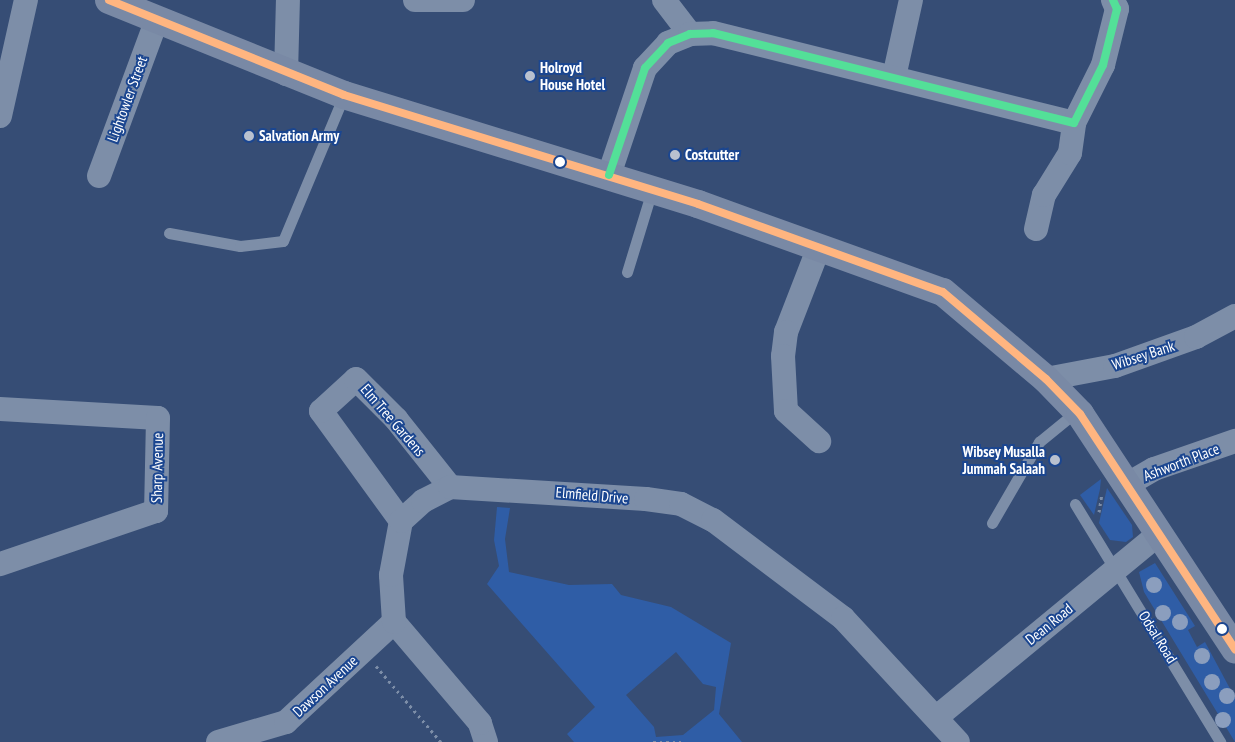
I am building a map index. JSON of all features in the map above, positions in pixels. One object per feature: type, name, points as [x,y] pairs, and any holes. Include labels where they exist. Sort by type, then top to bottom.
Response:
[{"type":"main road","points":[[109,0],[144,12],[286,74],[344,95],[609,175],[943,292],[1046,379],[1077,411],[1128,484],[1235,649]]},
{"type":"street","points":[[0,116],[26,0]]},
{"type":"street","points":[[286,74],[288,0]]},
{"type":"street","points":[[417,0],[463,0]]},
{"type":"street","points":[[664,0],[690,34]]},
{"type":"street","points":[[894,77],[911,0]]},
{"type":"street","points":[[1036,229],[1044,195],[1070,153],[1074,123],[1103,65],[1116,10],[1113,0]]},
{"type":"street","name":"Lightowler Street","points":[[99,176],[144,12]]},
{"type":"street","points":[[609,175],[645,68],[668,43],[690,34],[713,33],[1074,123]]},
{"type":"street","points":[[819,247],[786,332],[783,356],[786,411],[820,441]]},
{"type":"street","name":"Wibsey Bank","points":[[1046,379],[1114,366],[1196,336],[1235,316]]},
{"type":"street","name":"Elm Tree Gardens","points":[[401,521],[321,411],[356,379],[396,419],[450,487]]},
{"type":"street","name":"Sharp Avenue","points":[[0,409],[158,418],[156,511],[0,564]]},
{"type":"street","name":"Ashworth Place","points":[[1128,484],[1154,469],[1235,442]]},
{"type":"street","name":"Elmfield Drive","points":[[401,521],[423,501],[450,487],[529,490],[681,504],[713,520],[843,618],[938,716],[958,742]]},
{"type":"street","points":[[401,521],[391,575],[394,622],[480,723],[486,742]]},
{"type":"street","name":"Dean Road","points":[[938,716],[1160,533]]},
{"type":"street","name":"Dawson Avenue","points":[[218,742],[286,722],[394,622]]},
{"type":"lane","points":[[169,233],[240,246],[283,242],[344,95]]},
{"type":"lane","points":[[627,272],[652,190]]},
{"type":"lane","points":[[992,523],[1039,442],[1077,411]]},
{"type":"lane","name":"Odsal Road","points":[[1075,504],[1220,742]]},
{"type":"path","points":[[363,651],[441,742]]},
{"type":"path","points":[[653,742],[685,742]]},
{"type":"shaded area","points":[[1101,479],[1100,489],[1094,515],[1080,495]]},
{"type":"shaded area","points":[[1107,488],[1132,525],[1133,537],[1126,542],[1110,540],[1099,523]]},
{"type":"shaded area","points":[[497,507],[510,508],[505,539],[509,572],[569,585],[612,584],[621,595],[671,607],[731,643],[719,714],[742,742],[574,742],[567,734],[595,707],[487,584],[499,566],[494,540]],"holes":[[[676,652],[703,684],[716,687],[714,710],[683,735],[656,737],[654,727],[626,695]]]},
{"type":"shaded area","points":[[1155,563],[1195,626],[1188,630],[1197,647],[1205,642],[1235,698],[1235,742],[1144,592],[1139,572]]},
{"type":"transit line","points":[[109,0],[344,95],[698,204],[943,292],[1046,379],[1080,414],[1235,649]]},
{"type":"transit line","points":[[609,175],[645,68],[668,43],[690,34],[713,33],[1074,123],[1103,65],[1117,9],[1113,0]]},
{"type":"place","name":"Holroyd House Hotel","points":[[530,76]]},
{"type":"place","name":"Salvation Army","points":[[249,136]]},
{"type":"place","name":"Costcutter","points":[[675,155]]},
{"type":"place","name":"Wibsey Musalla Jummah Salaah","points":[[1055,460]]}]
